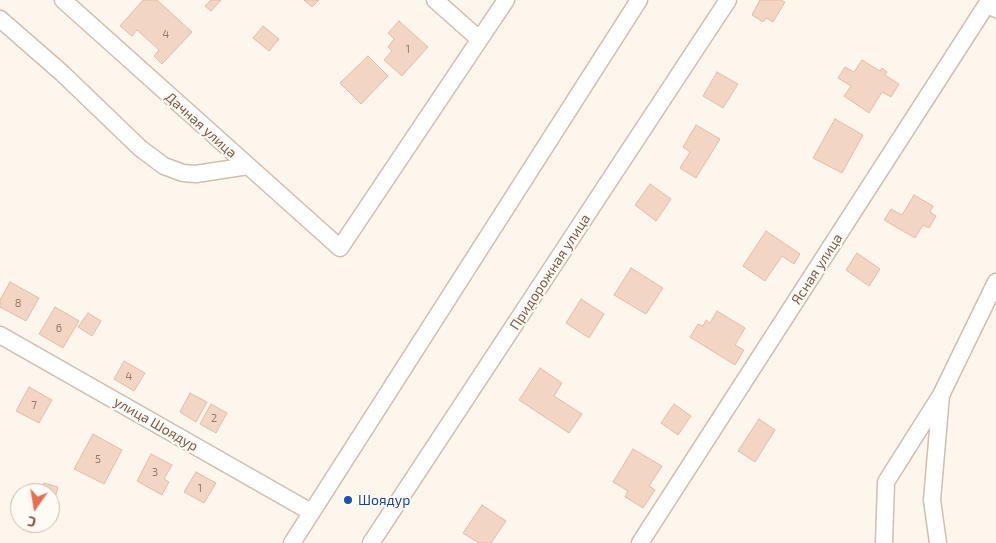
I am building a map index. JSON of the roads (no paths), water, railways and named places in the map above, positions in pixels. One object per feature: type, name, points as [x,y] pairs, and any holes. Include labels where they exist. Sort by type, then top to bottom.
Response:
[{"type":"street","name":"Дачная улица","points":[[64,0],[340,248],[479,39]]},
{"type":"street","points":[[435,0],[479,39],[506,0]]},
{"type":"street","points":[[293,543],[639,0]]},
{"type":"street","name":"Придорожная улица","points":[[371,543],[728,0]]},
{"type":"street","name":"Ясная улица","points":[[640,543],[988,4]]},
{"type":"street","points":[[0,20],[62,73],[140,148],[164,166],[183,173],[196,174],[248,166]]},
{"type":"street","points":[[884,543],[886,482],[941,395],[996,282]]},
{"type":"street","name":"улица Шоядур","points":[[0,335],[311,512]]},
{"type":"street","points":[[938,543],[932,500],[941,395]]},
{"type":"place","name":"Шоядур","points":[[348,500]]}]
